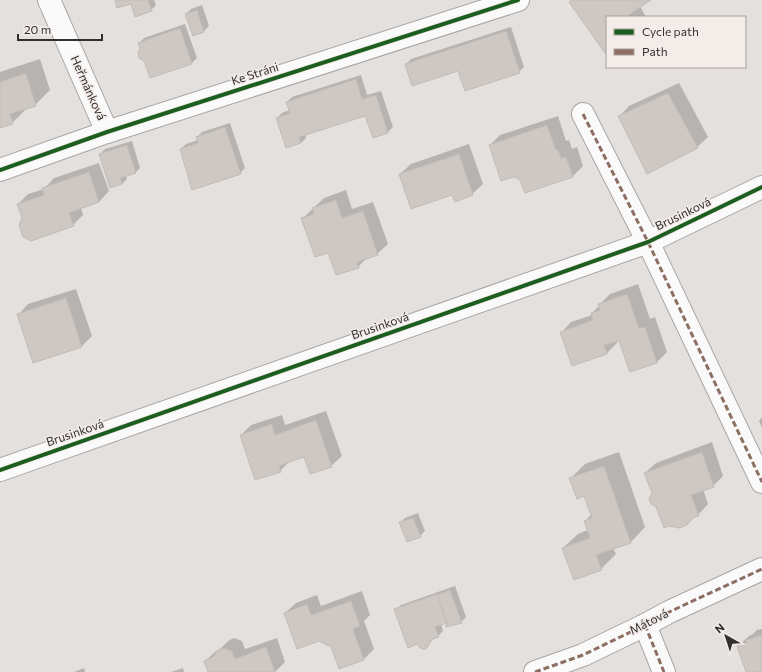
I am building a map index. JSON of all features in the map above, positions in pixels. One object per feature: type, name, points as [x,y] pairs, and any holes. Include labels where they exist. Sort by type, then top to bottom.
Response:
[{"type":"street","name":"Heřmánková","points":[[49,0],[107,132]]},
{"type":"street","name":"Ke Stráni","points":[[0,170],[107,132],[518,0]]},
{"type":"street","points":[[583,114],[648,242],[762,482]]},
{"type":"street","name":"Brusinková","points":[[0,470],[648,242],[762,187]]},
{"type":"street","name":"Mátová","points":[[535,672],[583,655],[669,612],[762,569]]},
{"type":"street","points":[[645,625],[664,672]]},
{"type":"building","points":[[115,0],[148,0],[152,11],[135,17],[131,4],[117,8]]},
{"type":"building","points":[[572,0],[651,0],[630,16],[606,16],[605,53],[569,2]]},
{"type":"building","points":[[197,10],[204,32],[193,36],[185,14]]},
{"type":"building","points":[[180,28],[192,64],[150,78],[144,61],[139,58],[138,53],[140,48],[138,43]]},
{"type":"building","points":[[506,31],[520,73],[465,91],[458,71],[412,86],[405,64]]},
{"type":"building","points":[[26,73],[36,106],[10,114],[13,124],[0,128],[0,82]]},
{"type":"building","points":[[356,79],[362,99],[376,95],[388,133],[373,138],[365,116],[299,137],[301,143],[286,148],[276,118],[290,113],[286,102]]},
{"type":"building","points":[[668,93],[698,148],[647,174],[618,116]]},
{"type":"building","points":[[547,125],[556,150],[558,149],[561,158],[566,157],[573,177],[525,193],[520,180],[514,177],[501,181],[489,145]]},
{"type":"building","points":[[225,127],[241,174],[192,190],[180,149],[198,143],[196,137]]},
{"type":"building","points":[[127,145],[136,173],[120,178],[122,184],[110,188],[99,154]]},
{"type":"building","points":[[459,154],[473,195],[455,202],[452,195],[411,209],[399,174]]},
{"type":"building","points":[[89,172],[99,202],[69,213],[74,226],[31,241],[23,237],[19,225],[22,218],[17,204],[44,195],[42,188]]},
{"type":"building","points":[[336,200],[342,218],[363,211],[378,255],[357,262],[359,268],[336,275],[328,253],[315,257],[301,218],[314,214],[312,208]]},
{"type":"building","points":[[627,294],[639,328],[645,327],[657,363],[630,372],[619,341],[604,345],[607,354],[572,366],[560,332],[593,320],[591,313],[600,310],[598,304]]},
{"type":"building","points":[[66,298],[82,347],[33,363],[17,314]]},
{"type":"building","points":[[316,420],[332,467],[310,474],[304,457],[279,466],[281,472],[255,480],[240,435],[272,424],[275,435]]},
{"type":"building","points":[[702,452],[714,487],[691,495],[699,516],[694,517],[687,525],[679,528],[669,526],[664,528],[656,507],[651,504],[649,499],[652,493],[644,473]]},
{"type":"building","points":[[604,466],[631,543],[596,555],[602,570],[574,580],[562,548],[590,538],[584,521],[592,518],[584,496],[577,499],[569,478]]},
{"type":"building","points":[[413,518],[421,537],[407,542],[399,522]]},
{"type":"building","points":[[450,590],[462,623],[446,627],[447,623],[437,595]]},
{"type":"building","points":[[437,594],[447,623],[435,627],[439,637],[430,640],[430,643],[426,649],[422,649],[417,644],[408,648],[394,609]]},
{"type":"building","points":[[351,601],[360,626],[353,629],[364,660],[339,669],[331,647],[319,641],[297,649],[284,613],[307,604],[311,615]]},
{"type":"building","points":[[762,635],[762,672],[746,672],[737,646],[747,643],[746,640]]},
{"type":"building","points":[[266,647],[275,672],[208,672],[204,661],[213,657],[217,651],[223,648],[232,651],[235,659]]},
{"type":"marked path","points":[[583,114],[648,242],[762,482]]},
{"type":"marked path","points":[[535,672],[583,655],[669,612],[762,569]]},
{"type":"marked path","points":[[645,625],[664,672]]},
{"type":"cycle path","points":[[0,170],[107,132],[518,0]]},
{"type":"cycle path","points":[[0,470],[648,242],[762,187]]}]
